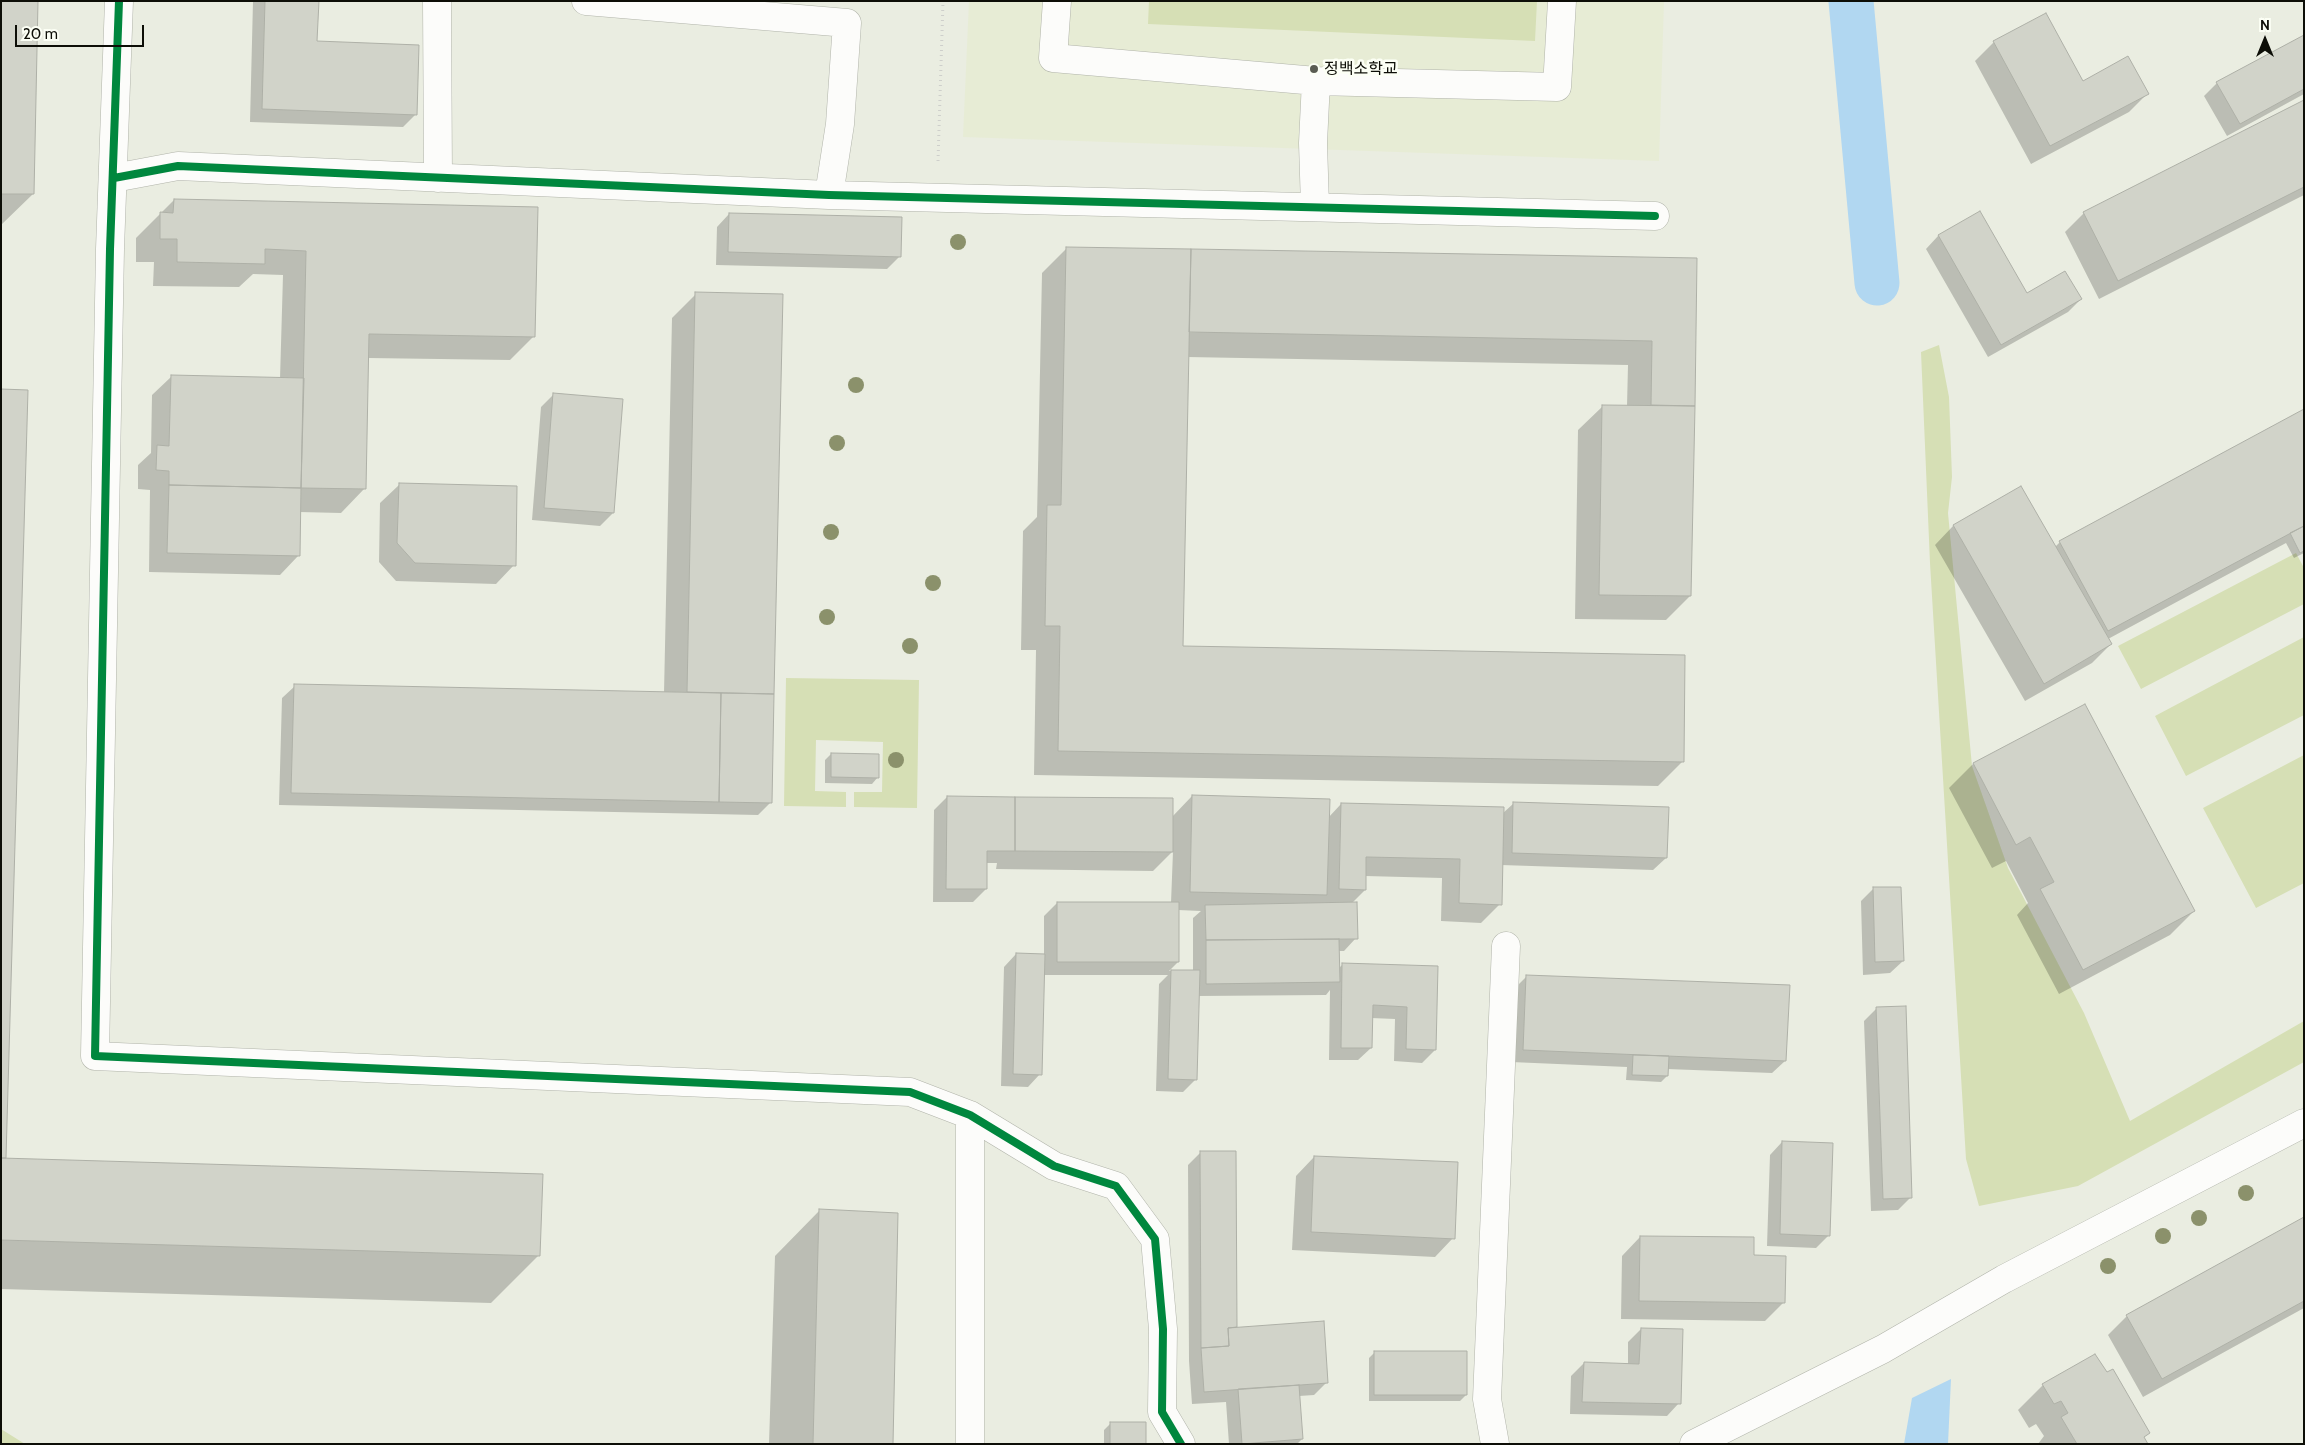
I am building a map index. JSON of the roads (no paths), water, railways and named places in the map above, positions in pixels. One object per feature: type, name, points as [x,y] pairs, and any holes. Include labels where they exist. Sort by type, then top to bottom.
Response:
[{"type":"street","points":[[118,1],[114,178],[110,249],[95,1056],[910,1092],[970,1115],[1054,1166],[1116,1186],[1155,1238],[1163,1329],[1162,1412],[1181,1444]]},
{"type":"street","points":[[437,1],[438,178]]},
{"type":"street","points":[[586,1],[847,23],[840,124],[830,195]]},
{"type":"street","points":[[1057,1],[1053,58],[1316,81],[1557,87],[1562,1]]},
{"type":"street","points":[[1314,206],[1313,143],[1316,81]]},
{"type":"street","points":[[114,178],[178,166],[830,195],[1655,216]]},
{"type":"street","points":[[1495,1444],[1487,1399],[1506,946]]},
{"type":"street","points":[[970,1115],[970,1444]]},
{"type":"street","points":[[1694,1444],[1883,1349],[2004,1279],[2304,1123]]},
{"type":"water","points":[[1951,1379],[1948,1444],[1904,1444],[1912,1398]]},
{"type":"waterway","points":[[1851,1],[1877,283]]},
{"type":"place","name":"정백소학교","points":[[1314,69]]}]
